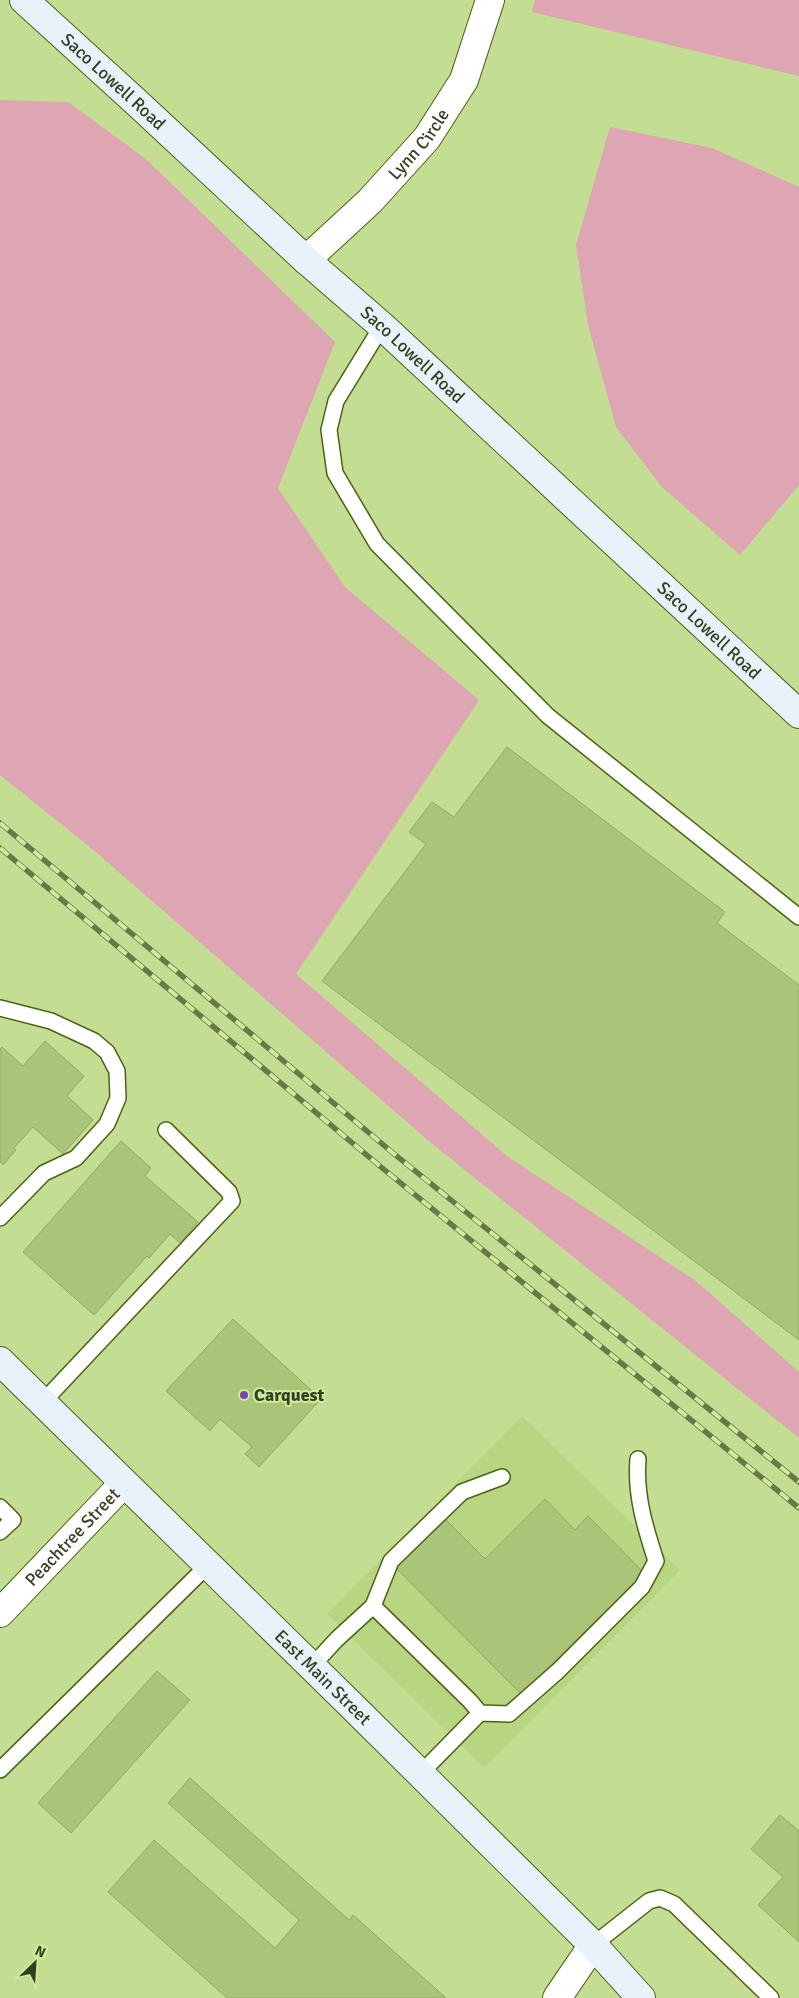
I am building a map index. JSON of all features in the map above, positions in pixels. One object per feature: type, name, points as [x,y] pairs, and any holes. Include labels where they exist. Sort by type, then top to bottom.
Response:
[{"type":"street","name":"Saco Lowell Road","points":[[24,0],[136,101],[306,260],[382,326],[799,714]]},
{"type":"street","name":"Lynn Circle","points":[[306,260],[370,201],[427,138],[464,80],[490,0]]},
{"type":"street","name":"East Main Street","points":[[0,1361],[312,1666],[593,1945],[641,1998]]},
{"type":"street","name":"Peachtree Street","points":[[0,1614],[124,1483]]},
{"type":"street","points":[[557,1998],[593,1945]]},
{"type":"lane","points":[[382,326],[336,401],[330,430],[335,472],[377,544],[548,716],[799,917]]},
{"type":"lane","points":[[0,1008],[51,1021],[94,1041],[107,1052],[117,1071],[118,1098],[107,1124],[76,1158],[44,1173],[0,1218]]},
{"type":"lane","points":[[42,1403],[232,1202],[229,1192],[166,1130]]},
{"type":"lane","points":[[420,1774],[480,1713],[509,1714],[558,1671],[642,1587],[656,1561],[642,1519],[636,1480],[638,1459]]},
{"type":"lane","points":[[312,1666],[337,1639],[373,1606],[391,1561],[462,1492],[502,1477]]},
{"type":"lane","points":[[0,1508],[13,1520],[0,1532]]},
{"type":"lane","points":[[0,1770],[208,1565]]},
{"type":"lane","points":[[373,1606],[480,1713]]},
{"type":"lane","points":[[593,1945],[649,1901],[660,1898],[674,1904],[771,1998]]},
{"type":"shaded area","points":[[535,0],[799,0],[799,76],[532,12]]},
{"type":"shaded area","points":[[0,100],[68,102],[146,159],[335,342],[278,488],[345,587],[479,700],[296,974],[507,1156],[696,1281],[799,1372],[799,1438],[430,1142],[91,848],[0,775]]},
{"type":"shaded area","points":[[610,127],[712,148],[799,187],[799,485],[740,555],[662,487],[616,427],[588,325],[576,245]]},
{"type":"shaded area","points":[[522,1416],[680,1570],[484,1768],[327,1614]]},
{"type":"building","points":[[507,747],[725,912],[717,923],[799,985],[799,1340],[322,981],[426,844],[409,832],[432,802],[454,817]]},
{"type":"building","points":[[45,1041],[84,1076],[67,1096],[93,1120],[63,1154],[33,1127],[14,1148],[16,1150],[3,1165],[0,1162],[0,1049],[2,1047],[23,1066]]},
{"type":"building","points":[[121,1141],[151,1168],[145,1176],[198,1222],[180,1243],[170,1234],[149,1258],[147,1256],[94,1315],[23,1252]]},
{"type":"building","name":"Carquest","points":[[233,1319],[321,1399],[259,1467],[245,1454],[252,1447],[220,1419],[210,1431],[166,1391]]},
{"type":"building","points":[[545,1499],[575,1530],[588,1516],[644,1573],[521,1694],[396,1568],[445,1519],[485,1559]]},
{"type":"building","points":[[157,1671],[190,1700],[71,1833],[38,1803]]},
{"type":"building","points":[[190,1778],[349,1920],[353,1915],[446,1998],[227,1998],[108,1892],[154,1840],[275,1948],[299,1920],[168,1803]]},
{"type":"building","points":[[780,1815],[799,1831],[799,1942],[758,1905],[783,1877],[751,1849]]},
{"type":"railway","points":[[0,823],[393,1153],[799,1482]]},
{"type":"railway","points":[[0,848],[381,1167],[799,1508]]},
{"type":"place","name":"Carquest","points":[[244,1395]]}]
